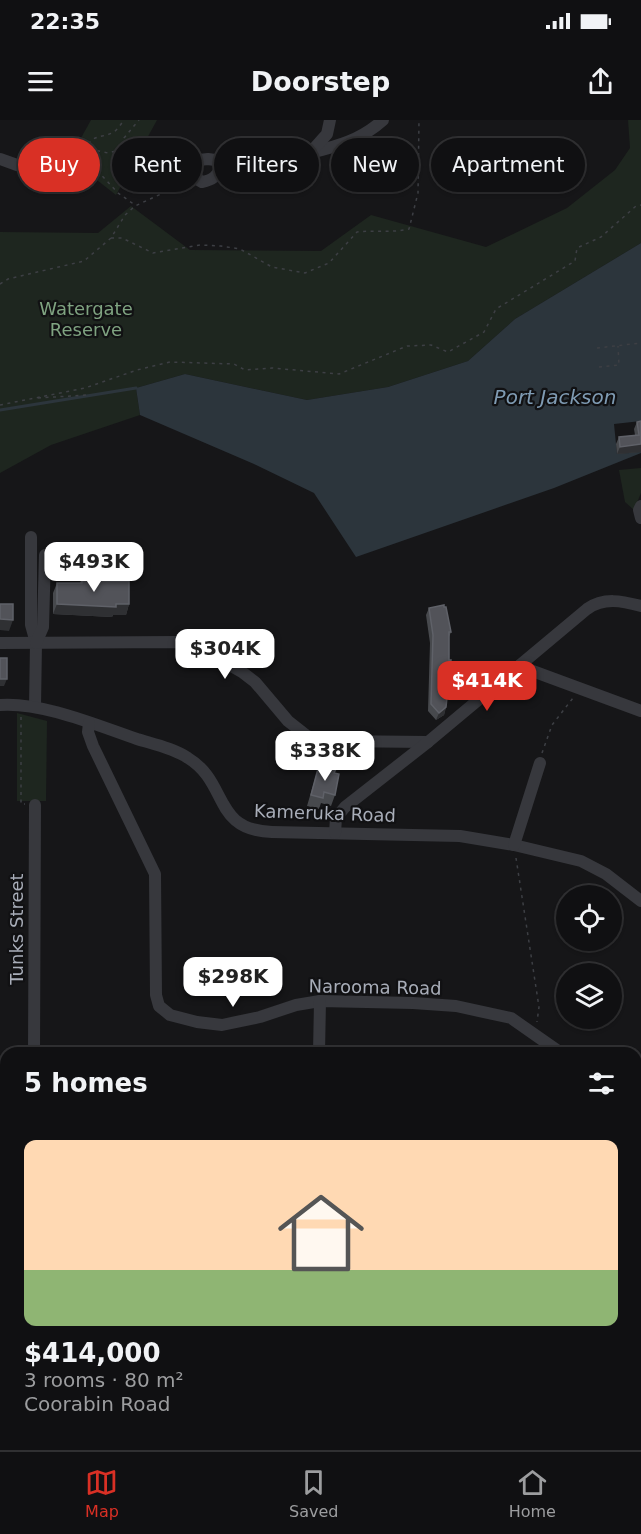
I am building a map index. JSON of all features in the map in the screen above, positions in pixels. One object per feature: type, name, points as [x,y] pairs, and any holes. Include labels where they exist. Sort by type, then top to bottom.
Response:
[{"type":"street","points":[[319,143],[327,134],[330,120]]},
{"type":"street","points":[[319,151],[346,144],[371,131],[383,120]]},
{"type":"street","points":[[0,159],[18,165]]},
{"type":"street","points":[[641,506],[639,510],[641,518]]},
{"type":"street","points":[[31,537],[31,625],[36,643],[35,707]]},
{"type":"street","points":[[36,643],[43,627],[45,555]]},
{"type":"street","points":[[335,833],[336,818],[341,811],[593,605],[611,601],[641,606]]},
{"type":"street","points":[[0,643],[164,641],[184,644],[203,650],[242,672],[255,682],[288,721],[307,736],[330,741],[428,742]]},
{"type":"street","points":[[519,666],[641,711]]},
{"type":"street","name":"Kameruka Road","points":[[0,705],[21,704],[35,707],[187,757],[203,770],[233,819],[248,830],[460,836],[514,844],[581,861],[606,874],[641,902]]},
{"type":"street","name":"Narooma Road","points":[[89,723],[88,732],[93,746],[155,874],[156,995],[162,1009],[170,1015],[183,1020],[222,1025],[260,1017],[296,1005],[320,1002],[456,1006],[511,1018],[553,1047]]},
{"type":"street","points":[[514,844],[540,763]]},
{"type":"street","name":"Tunks Street","points":[[34,1047],[35,805]]},
{"type":"street","points":[[319,1047],[320,1002]]},
{"type":"path","points":[[96,138],[102,134],[114,132],[124,120]]},
{"type":"path","points":[[100,151],[108,153],[123,149],[124,138],[140,120]]},
{"type":"path","points":[[111,238],[122,238],[153,253],[200,245],[240,249],[272,267],[305,273],[329,262],[357,232],[378,230],[396,232],[409,229],[418,193],[419,120]]},
{"type":"path","points":[[100,174],[118,193],[135,206]]},
{"type":"path","points":[[0,284],[8,279],[84,261],[111,238],[135,206],[166,192]]},
{"type":"path","points":[[576,266],[577,248],[601,237],[636,206],[641,205]]},
{"type":"path","points":[[0,405],[85,388],[137,370],[170,362],[234,364],[245,370],[272,368],[339,374],[407,346],[431,345],[448,352],[484,332],[496,309],[575,261]]},
{"type":"path","points":[[597,348],[641,343]]},
{"type":"path","points":[[599,367],[619,365],[618,345]]},
{"type":"path","points":[[34,398],[86,395]]},
{"type":"path","points":[[540,763],[552,725],[579,689]]},
{"type":"path","points":[[21,722],[21,804],[35,805]]},
{"type":"path","points":[[514,844],[539,1007],[536,1035]]},
{"type":"green space","points":[[91,120],[157,120],[147,138],[112,138],[112,192],[100,182],[100,138],[81,138]]},
{"type":"green space","name":"Watergate Reserve","points":[[628,120],[641,120],[641,243],[515,319],[468,361],[388,387],[307,400],[185,374],[136,388],[140,415],[51,445],[0,473],[0,232],[98,233],[131,206],[190,250],[321,251],[371,215],[486,247],[567,208],[615,170],[630,148]]},
{"type":"green space","points":[[641,468],[641,493],[634,510],[625,502],[619,470]]},
{"type":"green space","points":[[17,713],[47,721],[46,801],[17,801]]},
{"type":"water","name":"Port Jackson","points":[[641,243],[641,453],[554,488],[356,557],[314,493],[254,464],[140,415],[136,388],[185,374],[307,400],[388,387],[468,361],[515,319]]},
{"type":"pier","points":[[641,421],[641,452],[617,454],[614,424]]},
{"type":"building","points":[[641,421],[641,444],[620,447],[619,437],[639,435],[637,422]]},
{"type":"building","points":[[82,577],[99,577],[99,581],[129,581],[129,604],[116,604],[116,607],[57,604],[57,583],[82,583]]},
{"type":"building","points":[[0,604],[13,604],[13,620],[0,619]]},
{"type":"building","points":[[444,605],[451,632],[449,632],[449,660],[451,660],[446,707],[439,713],[431,704],[433,635],[429,608]]},
{"type":"building","points":[[0,658],[7,658],[7,679],[0,679]]},
{"type":"building","points":[[319,765],[336,769],[334,773],[339,774],[335,795],[324,792],[323,798],[311,795]]},
{"type":"waterway","points":[[0,410],[136,388]]}]
